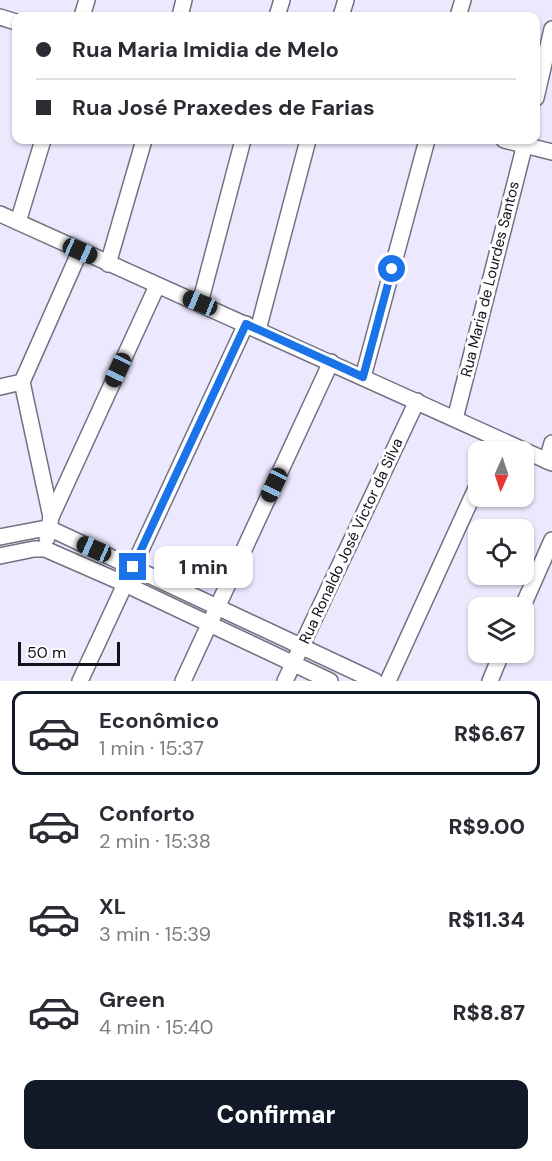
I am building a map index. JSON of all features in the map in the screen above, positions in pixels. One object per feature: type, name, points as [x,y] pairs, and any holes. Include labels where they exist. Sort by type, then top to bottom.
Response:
[{"type":"street","points":[[540,81],[552,29]]},
{"type":"street","points":[[18,222],[42,144]]},
{"type":"street","points":[[108,264],[143,144]]},
{"type":"street","points":[[200,303],[242,144]]},
{"type":"street","points":[[80,681],[133,567],[252,327],[307,144]]},
{"type":"street","points":[[363,377],[426,144]]},
{"type":"street","name":"Rua Maria de Lourdes Santos","points":[[455,419],[524,144]]},
{"type":"street","points":[[530,144],[552,152]]},
{"type":"street","points":[[0,214],[417,401],[455,419],[490,441]]},
{"type":"street","points":[[50,523],[22,382],[80,251]]},
{"type":"street","points":[[45,549],[50,523],[157,286]]},
{"type":"street","points":[[183,681],[331,362]]},
{"type":"street","points":[[0,387],[22,382]]},
{"type":"street","name":"Rua Ronaldo José Victor da Silva","points":[[285,681],[417,401]]},
{"type":"street","points":[[534,457],[550,462],[552,443]]},
{"type":"street","points":[[388,681],[468,506]]},
{"type":"street","points":[[0,537],[41,529],[50,523]]},
{"type":"street","points":[[50,523],[133,567],[375,681]]},
{"type":"street","points":[[527,597],[552,540]]},
{"type":"street","points":[[0,556],[45,549],[125,584],[330,681]]},
{"type":"street","points":[[490,681],[497,663]]},
{"type":"route","points":[[133,567],[246,324],[363,377],[392,269]]}]
